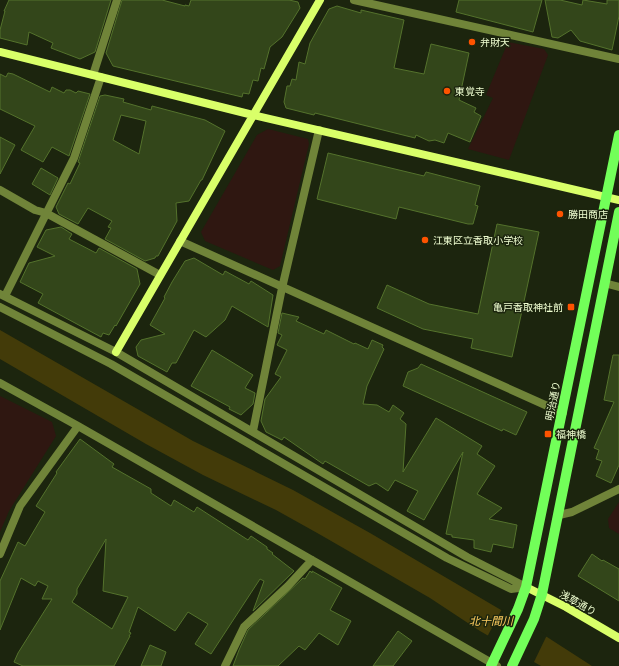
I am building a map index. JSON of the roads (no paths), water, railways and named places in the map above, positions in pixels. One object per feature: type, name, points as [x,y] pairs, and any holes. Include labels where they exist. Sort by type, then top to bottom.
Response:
[{"type":"main road","name":"明治通り","points":[[494,665],[497,654],[525,591],[563,413],[619,135]]},
{"type":"main road","points":[[512,665],[534,618],[542,594],[619,212]]},
{"type":"street","points":[[117,0],[78,148],[46,213],[2,295],[116,352],[525,591]]},
{"type":"street","points":[[116,352],[320,0]]},
{"type":"street","points":[[354,0],[619,59]]},
{"type":"street","points":[[0,52],[253,115],[619,200]]},
{"type":"street","points":[[253,432],[282,288],[319,130]]},
{"type":"street","points":[[0,190],[35,210],[46,213],[160,275]]},
{"type":"street","points":[[180,241],[563,413]]},
{"type":"street","points":[[604,284],[619,287]]},
{"type":"street","points":[[0,307],[111,364],[447,558],[511,589],[525,591]]},
{"type":"street","points":[[0,383],[78,426],[494,665]]},
{"type":"street","points":[[0,554],[20,506],[78,426]]},
{"type":"street","points":[[559,515],[572,512],[619,489]]},
{"type":"street","points":[[225,666],[244,627],[288,586],[312,560]]},
{"type":"street","name":"浅草通り","points":[[525,591],[542,594],[619,638]]},
{"type":"water","name":"北十間川","points":[[0,330],[193,441],[293,490],[370,533],[547,637],[592,666],[541,666],[480,631],[430,598],[319,534],[276,510],[203,475],[146,444],[0,359]]},
{"type":"place","name":"弁財天","points":[[472,42]]},
{"type":"place","name":"東覚寺","points":[[447,91]]},
{"type":"place","name":"勝田商店","points":[[560,214]]},
{"type":"place","name":"江東区立香取小学校","points":[[425,240]]},
{"type":"place","name":"亀戸香取神社前","points":[[571,307]]},
{"type":"place","name":"福神橋","points":[[548,434]]}]
